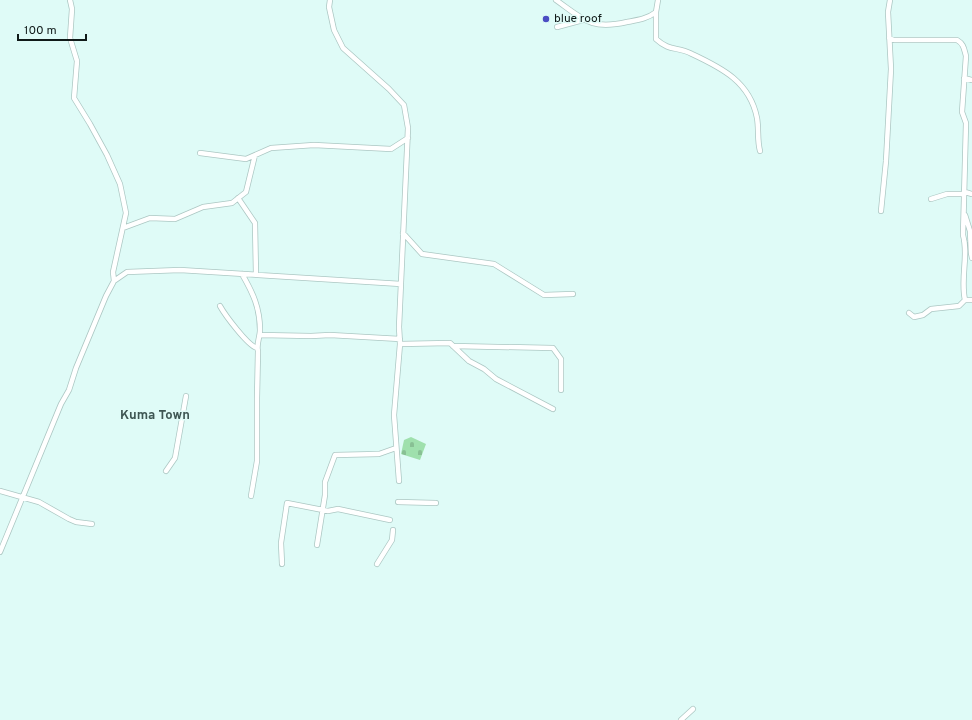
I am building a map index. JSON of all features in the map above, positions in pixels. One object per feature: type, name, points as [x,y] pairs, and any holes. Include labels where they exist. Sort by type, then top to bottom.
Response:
[{"type":"street","points":[[70,0],[72,9],[70,38],[77,61],[74,98],[104,149],[120,184],[126,213],[113,272],[114,281]]},
{"type":"street","points":[[330,0],[329,7],[334,30],[343,48],[389,89],[404,105],[408,128],[399,327],[400,341],[394,415],[399,481]]},
{"type":"street","points":[[556,0],[583,20],[600,25],[611,26],[648,18],[656,12]]},
{"type":"street","points":[[658,0],[656,12],[656,39],[664,46],[686,51],[714,64],[736,79],[752,102],[757,119],[758,143],[760,151]]},
{"type":"street","points":[[881,211],[886,161],[891,69],[888,12],[890,0]]},
{"type":"street","points":[[557,27],[583,20]]},
{"type":"street","points":[[889,38],[894,40],[957,40],[962,43],[964,48],[966,56],[962,112],[966,123],[963,235],[965,243],[963,290],[965,300]]},
{"type":"street","points":[[964,78],[972,80]]},
{"type":"street","points":[[200,153],[246,159],[271,148],[314,145],[391,149],[408,138]]},
{"type":"street","points":[[123,228],[150,218],[176,219],[203,207],[232,203],[246,192],[255,155]]},
{"type":"street","points":[[931,199],[947,194],[972,194]]},
{"type":"street","points":[[238,198],[255,223],[256,275]]},
{"type":"street","points":[[964,212],[970,231],[970,253],[972,258]]},
{"type":"street","points":[[403,233],[422,254],[494,264],[544,295],[573,294]]},
{"type":"street","points":[[0,552],[61,404],[69,390],[76,368],[100,310],[114,281],[127,272],[144,270],[180,270],[401,284]]},
{"type":"street","points":[[242,274],[251,289],[260,315],[260,335],[257,348],[257,461],[251,496]]},
{"type":"street","points":[[909,313],[914,318],[923,316],[931,309],[959,306],[965,300],[972,300]]},
{"type":"street","points":[[220,306],[224,314],[248,342],[253,347],[257,348]]},
{"type":"street","points":[[260,335],[330,335],[400,341],[450,342],[469,361],[484,369],[496,379],[553,409]]},
{"type":"street","points":[[453,346],[553,348],[561,359],[561,390]]},
{"type":"street","points":[[166,471],[175,458],[186,396]]},
{"type":"street","points":[[317,545],[323,510],[325,482],[335,455],[379,454],[396,448]]},
{"type":"street","points":[[0,491],[39,502],[76,522],[92,524]]},
{"type":"street","points":[[398,502],[436,503]]},
{"type":"street","points":[[282,564],[282,543],[287,503],[323,510],[338,509],[390,520]]},
{"type":"street","points":[[377,564],[392,540],[393,530]]},
{"type":"street","points":[[682,720],[693,709]]},
{"type":"green space","points":[[411,437],[426,444],[420,460],[401,454],[404,440]]},
{"type":"place","name":"blue roof","points":[[546,19]]},
{"type":"district","name":"Kuma Town","points":[[155,416]]}]
